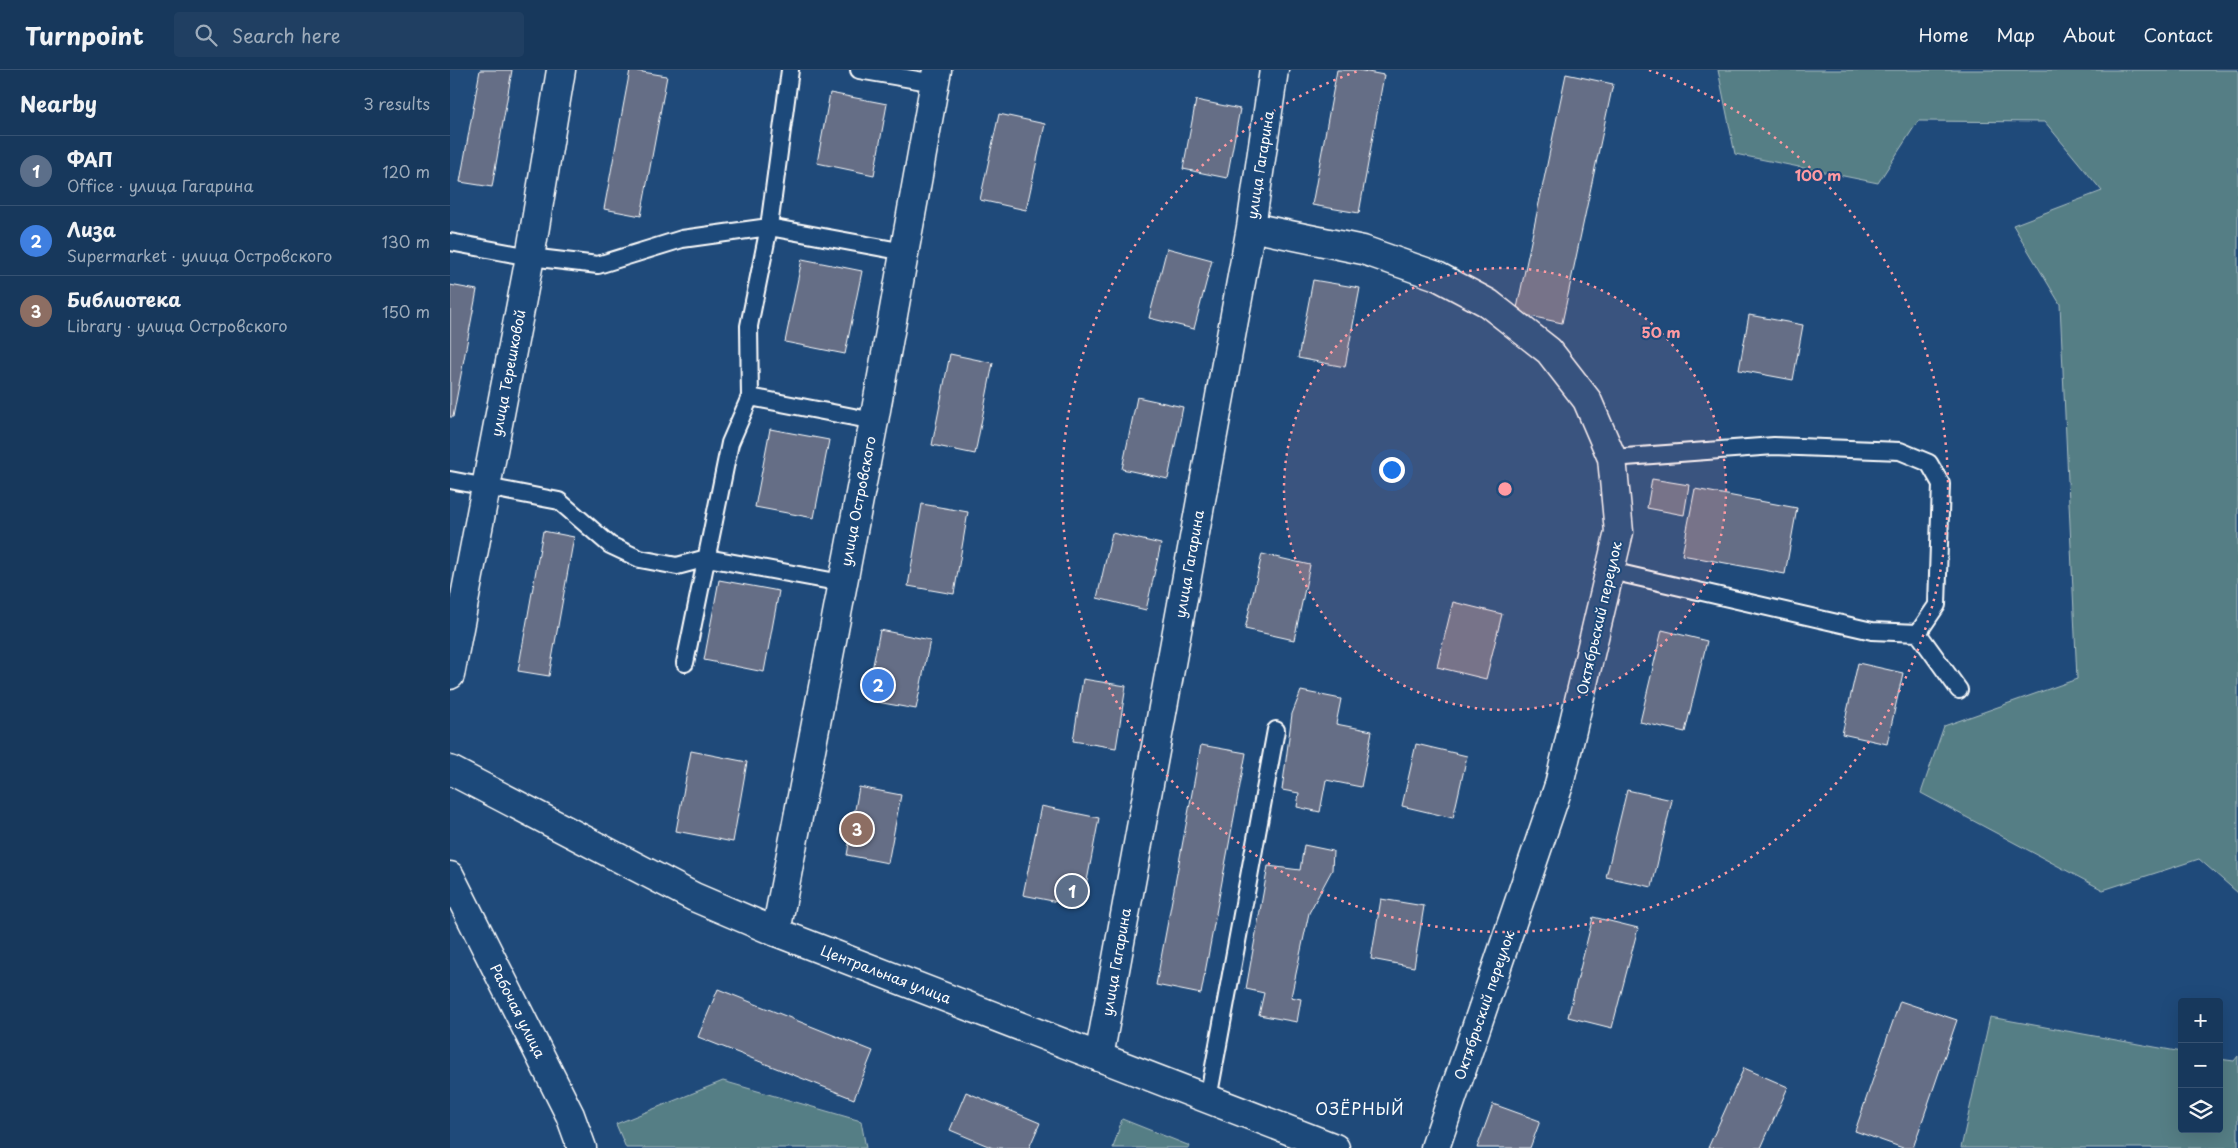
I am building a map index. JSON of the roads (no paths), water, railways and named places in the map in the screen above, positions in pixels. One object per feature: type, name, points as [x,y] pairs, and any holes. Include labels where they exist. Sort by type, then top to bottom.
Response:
[{"type":"street","name":"улица Терешковой","points":[[450,675],[530,257],[561,70]]},
{"type":"street","name":"улица Гагарина","points":[[1099,1057],[1251,226],[1274,70]]},
{"type":"street","name":"улица Островского","points":[[776,932],[874,421],[936,76]]},
{"type":"street","name":"Октябрьский переулок","points":[[1251,226],[1362,250],[1437,276],[1488,304],[1549,351],[1587,400],[1612,458],[1619,532],[1559,785],[1435,1148]]},
{"type":"street","name":"Центральная улица","points":[[450,770],[694,897],[776,932],[1335,1148]]},
{"type":"street","name":"Рабочая улица","points":[[450,876],[570,1115],[582,1148]]},
{"type":"lane","points":[[685,663],[730,443],[750,397],[749,326],[769,227],[790,70]]},
{"type":"lane","points":[[859,70],[936,76]]},
{"type":"lane","points":[[450,242],[530,257],[598,265],[682,239],[769,227],[905,252]]},
{"type":"lane","points":[[750,397],[874,421]]},
{"type":"lane","points":[[1612,458],[1774,446],[1900,451],[1929,463],[1941,484],[1937,605],[1918,633]]},
{"type":"lane","points":[[450,480],[559,500],[610,546],[640,559],[677,566],[707,558],[842,583]]},
{"type":"lane","points":[[1611,571],[1872,631],[1918,633]]},
{"type":"lane","points":[[1918,633],[1959,690]]},
{"type":"lane","points":[[1208,1099],[1276,730]]},
{"type":"place","name":"Лиза","points":[[878,685]]},
{"type":"place","name":"Библиотека","points":[[857,829]]},
{"type":"place","name":"ФАП","points":[[1072,891]]},
{"type":"district","name":"ОЗЁРНЫЙ","points":[[1360,1108]]}]
